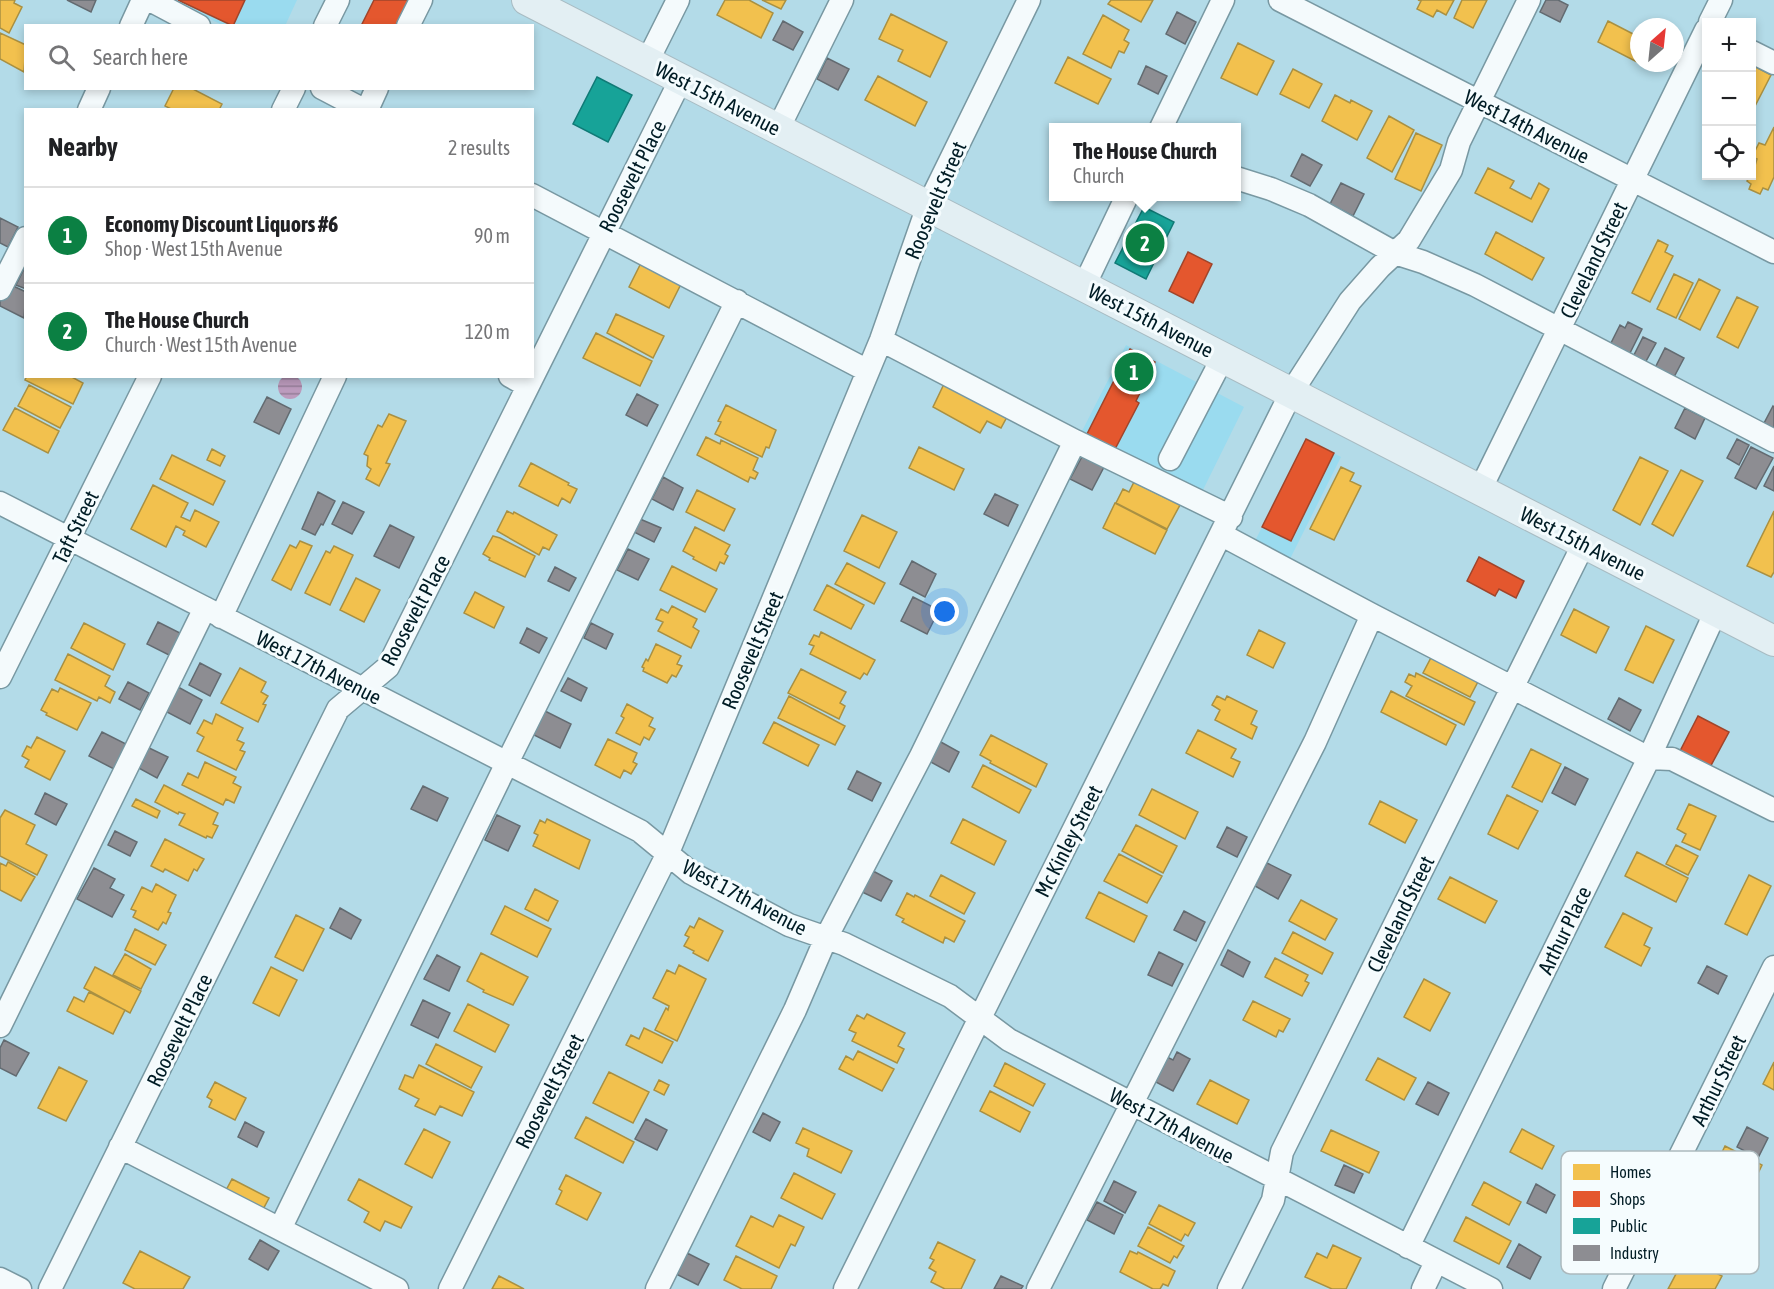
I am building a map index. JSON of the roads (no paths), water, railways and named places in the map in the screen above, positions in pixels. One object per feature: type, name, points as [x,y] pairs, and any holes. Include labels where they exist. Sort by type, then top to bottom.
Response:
[{"type":"main road","name":"West 15th Avenue","points":[[531,1],[1774,641]]},
{"type":"street","points":[[132,24],[143,0]]},
{"type":"street","points":[[150,0],[195,24]]},
{"type":"street","points":[[326,24],[338,0]]},
{"type":"street","points":[[409,24],[421,0]]},
{"type":"street","points":[[647,62],[678,0]]},
{"type":"street","points":[[778,129],[842,0]]},
{"type":"street","name":"Roosevelt Street","points":[[450,1289],[667,855],[881,340],[928,206],[1029,0]]},
{"type":"street","points":[[1163,123],[1223,0]]},
{"type":"street","name":"West 14th Avenue","points":[[1280,0],[1774,252]]},
{"type":"street","name":"Mc Kinley Street","points":[[845,1289],[1291,393],[1350,301],[1409,240],[1451,170],[1459,142],[1529,0]]},
{"type":"street","points":[[1712,18],[1721,0]]},
{"type":"street","name":"Cleveland Street","points":[[1480,490],[1702,40]]},
{"type":"street","points":[[1756,54],[1774,63]]},
{"type":"street","name":"Roosevelt Place","points":[[534,355],[604,231],[681,79]]},
{"type":"street","points":[[90,108],[98,90]]},
{"type":"street","points":[[284,108],[293,90]]},
{"type":"street","points":[[326,90],[361,108]]},
{"type":"street","points":[[366,108],[376,90]]},
{"type":"street","points":[[1241,180],[1309,205],[1395,253],[1423,262],[1475,285],[1774,441]]},
{"type":"street","points":[[534,196],[868,371]]},
{"type":"street","points":[[1084,286],[1125,201]]},
{"type":"street","points":[[0,289],[24,241]]},
{"type":"street","points":[[280,1229],[507,763],[737,301]]},
{"type":"street","points":[[881,340],[1075,441],[1226,526],[1372,615],[1649,758],[1672,759],[1774,810]]},
{"type":"street","points":[[1170,459],[1223,357]]},
{"type":"street","name":"Taft Street","points":[[0,677],[149,378]]},
{"type":"street","points":[[0,1026],[334,378]]},
{"type":"street","name":"Roosevelt Place","points":[[50,1289],[338,709],[388,667],[519,381]]},
{"type":"street","points":[[657,1289],[795,1010],[826,938],[921,756],[1075,441]]},
{"type":"street","name":"West 17th Avenue","points":[[0,503],[640,831],[691,873],[779,920],[844,944],[950,996],[1009,1040],[1491,1289]]},
{"type":"street","name":"Cleveland Street","points":[[1229,1289],[1273,1200],[1282,1152],[1584,543]]},
{"type":"street","name":"Arthur Place","points":[[1408,1247],[1649,758],[1716,611]]},
{"type":"street","points":[[1038,1289],[1134,1104],[1315,742],[1372,615]]},
{"type":"street","name":"Arthur Street","points":[[1683,1151],[1774,967]]},
{"type":"street","points":[[120,1147],[398,1289]]},
{"type":"street","points":[[1423,1289],[1436,1262]]},
{"type":"street","name":"Arthur Street","points":[[1614,1289],[1621,1274]]},
{"type":"street","points":[[0,1279],[20,1289]]},
{"type":"place","name":"The House Church","points":[[1145,243]]},
{"type":"place","name":"Economy Discount Liquors #6","points":[[1134,372]]}]
